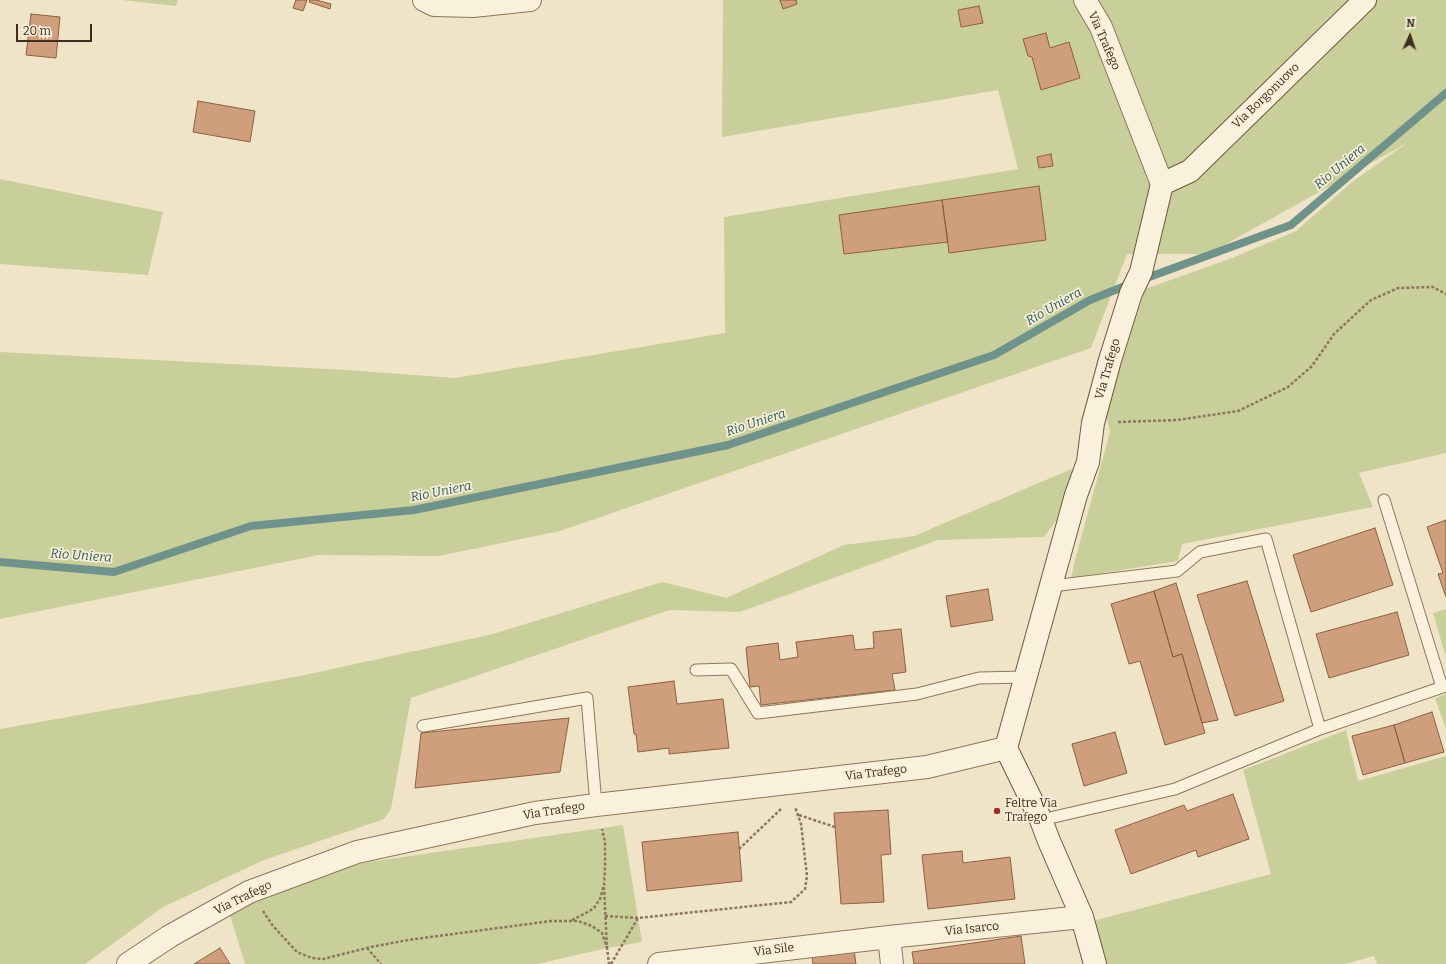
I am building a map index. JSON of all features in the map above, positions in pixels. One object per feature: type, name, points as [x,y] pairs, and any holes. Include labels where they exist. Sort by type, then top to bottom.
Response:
[{"type":"street","points":[[424,0],[434,5],[473,6],[530,0]]},
{"type":"street","name":"Via Trafego","points":[[128,964],[170,936],[249,892],[357,852],[535,813],[596,805],[789,791],[927,767],[1006,748],[1076,495],[1088,462],[1093,423],[1110,360],[1131,293],[1141,272],[1162,184],[1101,27],[1085,0]]},
{"type":"street","name":"Via Borgonuovo","points":[[1162,184],[1190,171],[1364,0]]},
{"type":"street","points":[[1006,748],[1042,820],[1049,841],[1082,918],[1095,964]]},
{"type":"street","name":"Via Isarco","points":[[889,937],[1082,918]]},
{"type":"street","points":[[889,937],[892,964]]},
{"type":"street","name":"Via Sile","points":[[660,964],[889,937]]},
{"type":"lane","points":[[1042,820],[1175,789],[1320,729],[1444,687],[1384,500]]},
{"type":"lane","points":[[1052,586],[1177,571],[1200,552],[1266,539],[1320,729]]},
{"type":"lane","points":[[696,670],[731,669],[758,713],[917,694],[979,678],[1026,676]]},
{"type":"lane","points":[[423,726],[587,698],[596,805]]},
{"type":"path","points":[[1093,423],[1178,420],[1238,411],[1288,387],[1312,366],[1334,334],[1371,300],[1398,288],[1433,287],[1446,294]]},
{"type":"path","points":[[606,916],[638,918],[791,902],[804,889],[807,876],[801,824],[789,791],[739,849]]},
{"type":"path","points":[[596,805],[605,842],[604,885],[607,948]]},
{"type":"path","points":[[798,815],[835,827]]},
{"type":"path","points":[[571,921],[586,914],[594,908],[600,898],[604,885]]},
{"type":"path","points":[[249,892],[273,926],[297,952],[312,958],[323,959],[408,940],[551,920],[578,921],[592,926],[602,933],[610,964]]},
{"type":"path","points":[[610,964],[638,918]]},
{"type":"path","points":[[367,948],[381,964]]},
{"type":"green space","points":[[122,0],[178,0],[176,6]]},
{"type":"green space","points":[[723,0],[1446,0],[1446,453],[1359,473],[1373,507],[1182,544],[1178,561],[1071,578],[1110,432],[1106,414],[1145,289],[1232,258],[1296,231],[1352,182],[1407,143],[1217,249],[1211,254],[1127,254],[1091,348],[560,531],[439,556],[319,555],[0,619],[0,352],[347,370],[455,378],[725,333],[724,217],[1018,169],[998,90],[722,137]]},
{"type":"green space","points":[[0,179],[163,212],[148,275],[0,264]]},
{"type":"green space","points":[[1088,462],[1076,495],[1044,537],[938,540],[740,612],[669,610],[411,698],[391,809],[384,819],[264,860],[163,907],[85,964],[0,964],[0,729],[300,676],[493,634],[662,582],[726,598],[844,545],[914,536]]},
{"type":"green space","points":[[1446,609],[1446,654],[1445,654],[1433,613]]},
{"type":"green space","points":[[1446,694],[1446,729],[1435,698]]},
{"type":"green space","points":[[1346,730],[1358,781],[1446,756],[1446,964],[1377,964],[1374,956],[1345,964],[1101,964],[1085,923],[1271,874],[1243,770]]},
{"type":"green space","points":[[623,825],[642,942],[607,948],[538,964],[245,964],[229,912],[355,864]]},
{"type":"building","points":[[296,0],[307,0],[303,11],[293,8]]},
{"type":"building","points":[[310,0],[331,4],[330,9],[309,2]]},
{"type":"building","points":[[780,0],[796,0],[797,4],[783,9]]},
{"type":"building","points":[[979,6],[983,23],[961,27],[958,10]]},
{"type":"building","points":[[31,14],[60,17],[56,58],[26,55]]},
{"type":"building","points":[[1046,33],[1050,48],[1069,42],[1080,78],[1041,90],[1032,57],[1028,56],[1023,39]]},
{"type":"building","points":[[198,101],[255,111],[250,142],[193,132]]},
{"type":"building","points":[[1051,154],[1053,166],[1039,168],[1037,157]]},
{"type":"building","points":[[1039,186],[1046,240],[949,253],[942,200]]},
{"type":"building","points":[[942,200],[948,242],[844,254],[839,215]]},
{"type":"building","points":[[1446,520],[1446,597],[1438,574],[1443,573],[1427,527]]},
{"type":"building","points":[[1375,528],[1393,585],[1311,612],[1293,555]]},
{"type":"building","points":[[1247,581],[1284,701],[1235,716],[1197,595]]},
{"type":"building","points":[[1176,583],[1218,720],[1202,723],[1182,654],[1173,657],[1154,591]]},
{"type":"building","points":[[988,589],[993,620],[951,627],[946,596]]},
{"type":"building","points":[[1154,591],[1173,657],[1182,654],[1205,733],[1165,745],[1140,661],[1129,664],[1111,604]]},
{"type":"building","points":[[1397,612],[1409,655],[1329,678],[1316,634]]},
{"type":"building","points":[[901,629],[906,672],[892,674],[895,690],[761,705],[759,686],[750,687],[747,647],[778,643],[780,660],[798,657],[796,642],[853,635],[855,650],[874,648],[873,632]]},
{"type":"building","points":[[674,681],[677,704],[723,699],[729,748],[669,754],[669,748],[638,752],[636,734],[634,734],[628,687]]},
{"type":"building","points":[[1432,712],[1444,752],[1405,763],[1394,725]]},
{"type":"building","points":[[569,718],[560,772],[415,788],[421,733]]},
{"type":"building","points":[[1394,725],[1405,763],[1363,775],[1352,736]]},
{"type":"building","points":[[1115,732],[1127,773],[1084,786],[1072,744]]},
{"type":"building","points":[[1233,794],[1249,839],[1198,857],[1196,850],[1131,874],[1115,830],[1184,805],[1187,811]]},
{"type":"building","points":[[888,810],[891,854],[881,855],[884,902],[841,904],[834,813]]},
{"type":"building","points":[[738,832],[742,881],[647,891],[642,842]]},
{"type":"building","points":[[962,851],[963,863],[1010,857],[1015,899],[928,909],[922,855]]},
{"type":"building","points":[[1021,936],[1025,964],[914,964],[912,952]]},
{"type":"building","points":[[220,948],[230,964],[194,964]]},
{"type":"building","points":[[854,950],[856,964],[813,964],[812,956]]},
{"type":"waterway","name":"Rio Uniera","points":[[1141,280],[1291,225],[1446,93]]},
{"type":"waterway","name":"Rio Uniera","points":[[0,562],[114,572],[251,526],[414,510],[728,445],[994,355],[1090,300],[1130,284]]},
{"type":"place","name":"Feltre Via Trafego","points":[[997,811]]}]
